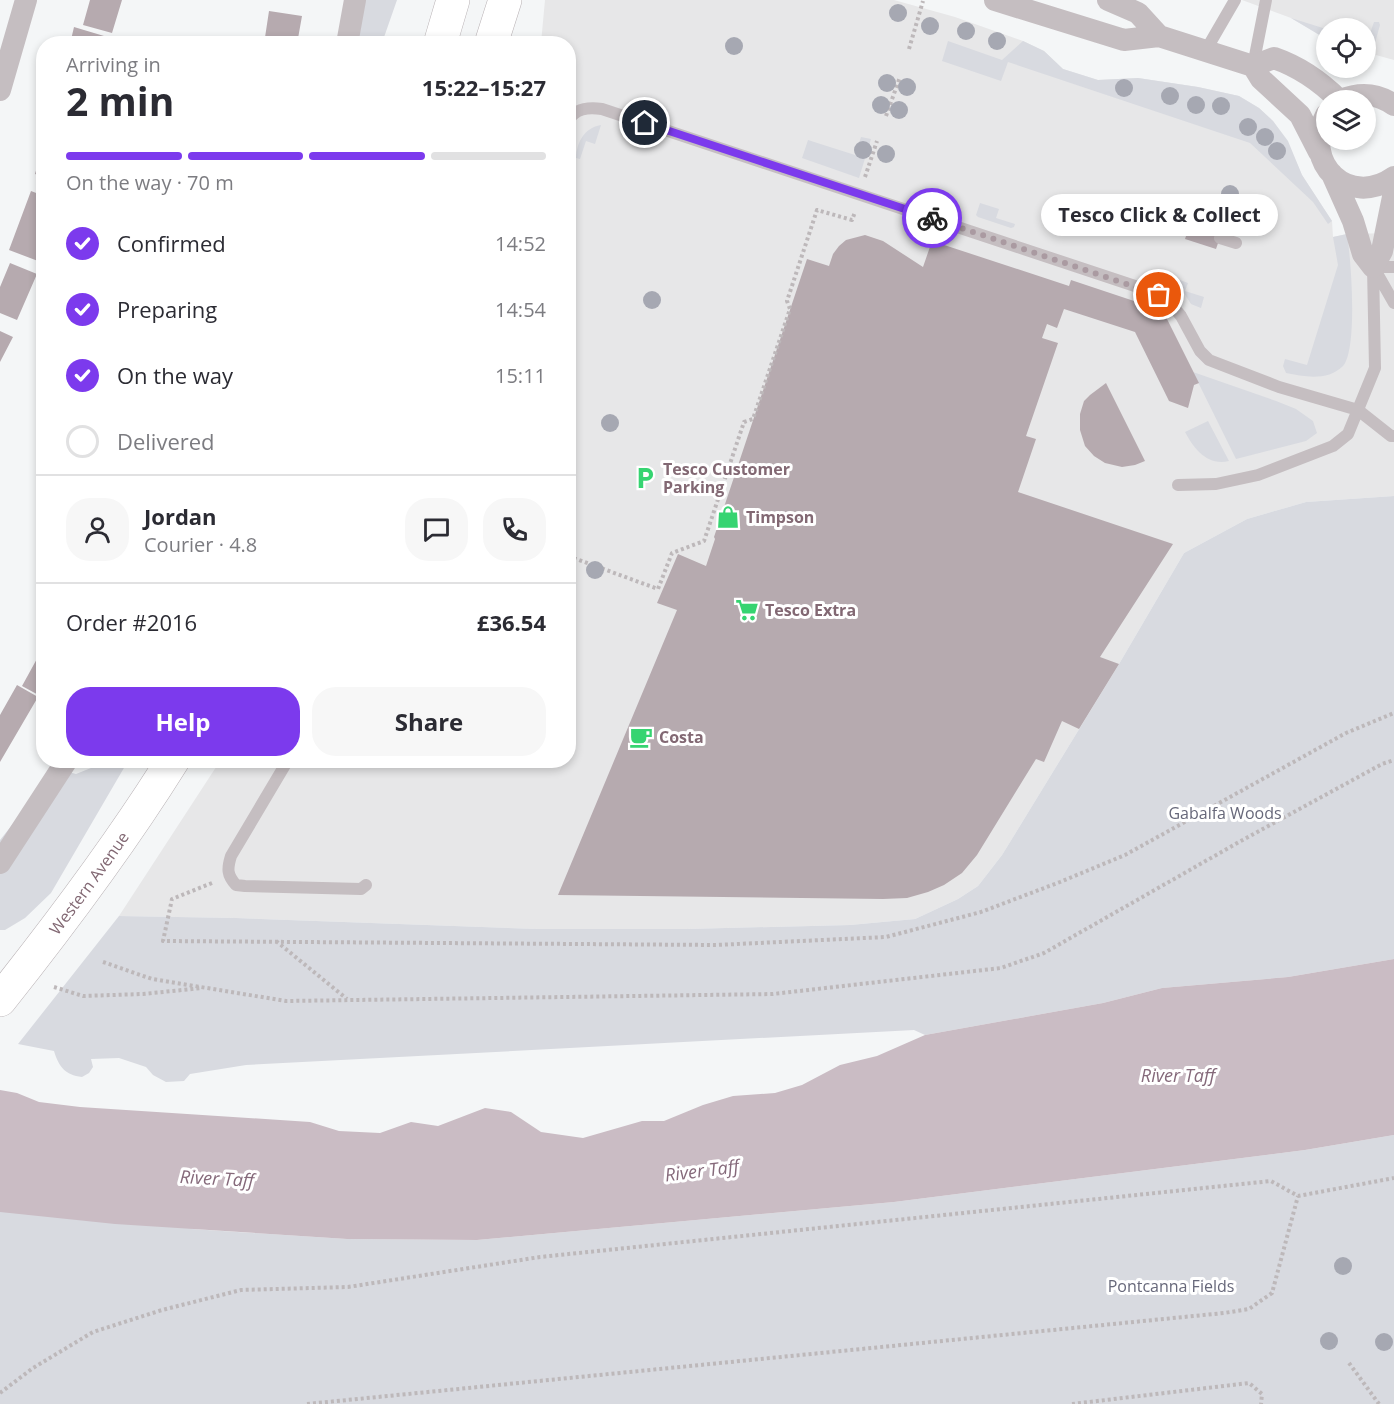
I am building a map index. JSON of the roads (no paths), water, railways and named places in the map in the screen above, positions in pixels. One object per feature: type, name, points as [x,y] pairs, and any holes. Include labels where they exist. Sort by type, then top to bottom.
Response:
[{"type":"highway","points":[[442,36],[453,0]]},
{"type":"highway","points":[[494,36],[505,0]]},
{"type":"highway","name":"Western Avenue","points":[[0,1000],[85,892],[168,768]]},
{"type":"street","points":[[0,90],[26,0]]},
{"type":"street","points":[[348,36],[355,0]]},
{"type":"street","points":[[995,0],[1124,40],[1159,36],[1253,66],[1261,79],[1300,115],[1324,165],[1332,174],[1349,185],[1368,188],[1381,185],[1394,177]]},
{"type":"street","points":[[1108,0],[1138,12],[1159,36]]},
{"type":"street","points":[[1253,66],[1274,58],[1296,66],[1329,90]]},
{"type":"street","points":[[1376,98],[1391,101]]},
{"type":"street","points":[[1319,150],[1320,154]]},
{"type":"street","points":[[1332,174],[1353,221],[1363,254],[1384,267]]},
{"type":"street","points":[[1384,267],[1382,251],[1394,192]]},
{"type":"street","points":[[0,863],[62,768]]},
{"type":"lane","points":[[1206,50],[1236,0]]},
{"type":"lane","points":[[1253,66],[1266,0]]},
{"type":"lane","points":[[576,112],[591,108],[602,109],[1150,291],[1170,303],[1181,316],[1204,357],[1279,387],[1358,410],[1393,437]]},
{"type":"lane","points":[[1172,223],[1188,228]]},
{"type":"lane","points":[[1220,238],[1236,243]]},
{"type":"lane","points":[[1178,485],[1216,483],[1257,475],[1333,446],[1348,434],[1375,368],[1384,267]]},
{"type":"lane","points":[[1384,267],[1394,303]]},
{"type":"lane","points":[[283,768],[231,856],[227,870],[229,878],[236,885],[245,886],[361,889],[366,885]]},
{"type":"water","name":"River Taff","points":[[1394,959],[1394,1135],[1305,1150],[894,1202],[477,1240],[347,1239],[115,1224],[0,1212],[0,1090],[17,1093],[39,1102],[80,1107],[310,1122],[339,1131],[380,1133],[411,1122],[438,1126],[485,1108],[511,1112],[541,1132],[583,1138],[642,1121],[664,1121],[733,1096],[775,1093],[802,1085],[840,1065],[877,1056],[925,1035],[1103,1003],[1162,988],[1288,977]]},
{"type":"place","name":"Tesco Click & Collect","points":[[1159,295]]},
{"type":"place","name":"Tesco Customer Parking","points":[[645,478]]},
{"type":"place","name":"Timpson","points":[[728,517]]},
{"type":"place","name":"Tesco Extra","points":[[747,610]]},
{"type":"place","name":"Costa","points":[[641,737]]},
{"type":"park label","name":"Gabalfa Woods","points":[[1225,813]]},
{"type":"park label","name":"Pontcanna Fields","points":[[1171,1286]]}]
